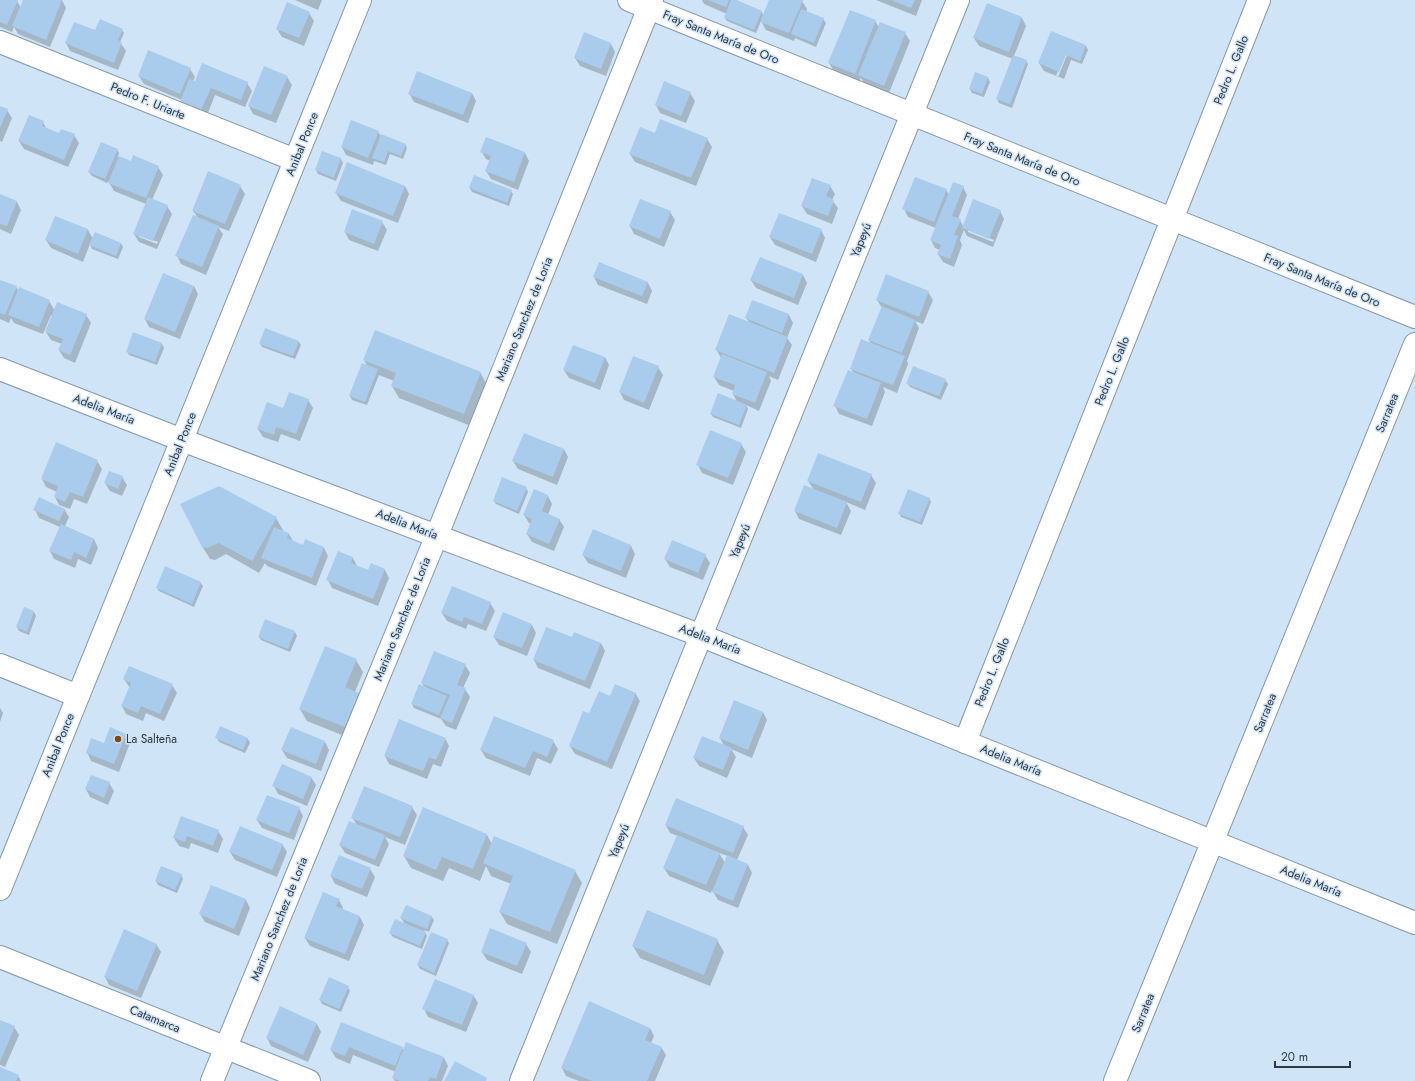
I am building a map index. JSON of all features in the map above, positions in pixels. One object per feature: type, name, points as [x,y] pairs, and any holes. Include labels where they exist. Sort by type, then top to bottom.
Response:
[{"type":"street","name":"Anibal Ponce","points":[[0,889],[360,0]]},
{"type":"street","name":"Fray Santa María de Oro","points":[[629,0],[650,4],[912,114],[1415,317]]},
{"type":"street","name":"Yapeyú","points":[[521,1081],[958,0]]},
{"type":"street","name":"Pedro L. Gallo","points":[[965,742],[1259,0]]},
{"type":"street","name":"Mariano Sanchez de Loria","points":[[212,1081],[437,535],[650,4]]},
{"type":"street","name":"Pedro F. Uriarte","points":[[0,42],[295,160]]},
{"type":"street","name":"Sarratea","points":[[1115,1081],[1415,344]]},
{"type":"street","name":"Adelia María","points":[[0,369],[182,440],[702,636],[1415,923]]},
{"type":"street","points":[[0,665],[78,696]]},
{"type":"street","name":"Catamarca","points":[[0,957],[309,1081]]},
{"type":"building","points":[[0,0],[18,0],[7,25],[0,22]]},
{"type":"building","points":[[23,0],[62,0],[46,40],[12,26]]},
{"type":"building","points":[[707,0],[729,0],[726,7]]},
{"type":"building","points":[[731,0],[736,0],[762,11],[754,30],[724,18]]},
{"type":"building","points":[[769,0],[803,0],[789,33],[760,22]]},
{"type":"building","points":[[891,0],[915,0],[911,8]]},
{"type":"building","points":[[287,2],[310,12],[299,38],[276,29]]},
{"type":"building","points":[[987,3],[1022,17],[1009,52],[973,38]]},
{"type":"building","points":[[801,9],[824,18],[814,43],[791,34]]},
{"type":"building","points":[[850,10],[876,20],[855,74],[828,63]]},
{"type":"building","points":[[100,19],[123,29],[118,40],[122,42],[114,63],[65,43],[74,22],[95,30]]},
{"type":"building","points":[[880,22],[906,32],[884,86],[858,75]]},
{"type":"building","points":[[1051,31],[1086,45],[1080,61],[1066,55],[1059,72],[1038,63]]},
{"type":"building","points":[[584,32],[611,43],[601,69],[574,58]]},
{"type":"building","points":[[148,50],[191,68],[180,94],[138,76]]},
{"type":"building","points":[[1013,55],[1027,60],[1010,104],[996,99]]},
{"type":"building","points":[[202,63],[248,82],[241,100],[211,88],[201,110],[180,102],[189,79],[195,81]]},
{"type":"building","points":[[264,66],[288,76],[271,115],[248,106]]},
{"type":"building","points":[[417,71],[472,93],[463,115],[408,94]]},
{"type":"building","points":[[975,72],[988,77],[982,94],[969,89]]},
{"type":"building","points":[[664,81],[691,92],[681,116],[655,105]]},
{"type":"building","points":[[0,106],[8,109],[0,128]]},
{"type":"building","points":[[29,115],[44,121],[42,126],[59,133],[61,129],[75,134],[64,160],[18,141]]},
{"type":"building","points":[[660,119],[708,138],[691,178],[629,154],[640,127],[655,133]]},
{"type":"building","points":[[351,120],[379,131],[368,158],[341,147]]},
{"type":"building","points":[[381,134],[406,144],[401,156],[388,151],[384,162],[372,158]]},
{"type":"building","points":[[486,137],[525,152],[514,182],[485,171],[491,156],[480,152]]},
{"type":"building","points":[[101,142],[118,149],[105,179],[88,172]]},
{"type":"building","points":[[322,151],[341,158],[334,178],[315,170]]},
{"type":"building","points":[[133,155],[159,166],[146,198],[108,183],[119,156],[131,161]]},
{"type":"building","points":[[347,162],[405,186],[393,216],[335,193]]},
{"type":"building","points":[[208,171],[241,185],[225,224],[192,211]]},
{"type":"building","points":[[474,175],[512,190],[507,203],[469,188]]},
{"type":"building","points":[[915,177],[947,189],[934,222],[902,209]]},
{"type":"building","points":[[812,178],[831,185],[826,196],[834,200],[828,216],[801,206]]},
{"type":"building","points":[[953,182],[964,186],[952,216],[961,219],[954,235],[958,236],[950,259],[937,254],[941,245],[930,240]]},
{"type":"building","points":[[0,194],[17,201],[7,226],[0,224]]},
{"type":"building","points":[[148,197],[168,205],[153,241],[133,234]]},
{"type":"building","points":[[640,199],[671,211],[660,239],[629,226]]},
{"type":"building","points":[[973,199],[1001,210],[989,239],[962,228]]},
{"type":"building","points":[[352,209],[383,221],[374,244],[344,232]]},
{"type":"building","points":[[779,213],[822,229],[812,254],[769,237]]},
{"type":"building","points":[[193,215],[219,226],[202,267],[175,256]]},
{"type":"building","points":[[55,216],[88,229],[78,254],[45,240]]},
{"type":"building","points":[[95,232],[121,243],[116,256],[89,245]]},
{"type":"building","points":[[760,257],[803,274],[794,298],[750,280]]},
{"type":"building","points":[[599,262],[648,282],[642,296],[593,277]]},
{"type":"building","points":[[163,273],[194,286],[175,332],[144,319]]},
{"type":"building","points":[[886,274],[929,291],[919,317],[876,300]]},
{"type":"building","points":[[0,280],[17,286],[5,315],[0,313]]},
{"type":"building","points":[[19,287],[50,300],[39,327],[8,315]]},
{"type":"building","points":[[752,300],[789,314],[782,333],[745,318]]},
{"type":"building","points":[[57,302],[87,314],[70,355],[58,350],[63,339],[45,332]]},
{"type":"building","points":[[882,306],[915,320],[902,353],[868,340]]},
{"type":"building","points":[[729,314],[788,337],[774,373],[715,350]]},
{"type":"building","points":[[265,328],[299,341],[293,356],[259,344]]},
{"type":"building","points":[[375,330],[481,372],[464,414],[391,386],[396,373],[363,360]]},
{"type":"building","points":[[133,332],[162,343],[155,362],[126,352]]},
{"type":"building","points":[[861,339],[905,356],[893,385],[850,369]]},
{"type":"building","points":[[573,345],[605,357],[595,383],[563,370]]},
{"type":"building","points":[[722,354],[767,372],[755,403],[732,394],[735,385],[713,377]]},
{"type":"building","points":[[633,356],[659,366],[644,403],[619,392]]},
{"type":"building","points":[[362,363],[378,369],[365,402],[349,396]]},
{"type":"building","points":[[913,366],[946,379],[939,396],[906,384]]},
{"type":"building","points":[[848,370],[881,383],[867,419],[833,406]]},
{"type":"building","points":[[289,392],[309,399],[296,434],[276,427],[274,435],[257,429],[267,402],[283,408]]},
{"type":"building","points":[[718,393],[747,405],[739,425],[710,414]]},
{"type":"building","points":[[710,430],[742,443],[728,478],[696,465]]},
{"type":"building","points":[[524,433],[564,449],[553,477],[512,461]]},
{"type":"building","points":[[56,442],[98,460],[83,497],[70,492],[65,502],[54,497],[58,486],[41,479]]},
{"type":"building","points":[[818,453],[872,474],[861,502],[807,481]]},
{"type":"building","points":[[109,471],[123,476],[118,489],[104,483]]},
{"type":"building","points":[[502,477],[527,487],[517,511],[493,501]]},
{"type":"building","points":[[804,485],[847,502],[837,528],[794,511]]},
{"type":"building","points":[[219,486],[277,517],[252,561],[219,543],[207,548],[202,547],[180,504]]},
{"type":"building","points":[[534,489],[548,495],[542,511],[560,519],[549,544],[526,534],[532,519],[523,515]]},
{"type":"building","points":[[908,489],[930,498],[920,522],[898,514]]},
{"type":"building","points":[[39,497],[65,509],[59,521],[33,510]]},
{"type":"building","points":[[61,524],[94,539],[86,558],[74,552],[71,560],[49,551]]},
{"type":"building","points":[[274,527],[289,533],[287,538],[303,545],[305,539],[324,547],[312,578],[261,558]]},
{"type":"building","points":[[593,529],[631,545],[621,571],[582,555]]},
{"type":"building","points":[[672,540],[706,554],[698,573],[664,559]]},
{"type":"building","points":[[338,551],[353,557],[351,563],[368,570],[371,563],[385,569],[373,599],[326,580]]},
{"type":"building","points":[[165,566],[201,582],[192,604],[156,588]]},
{"type":"building","points":[[452,586],[491,602],[482,624],[464,617],[462,622],[441,613]]},
{"type":"building","points":[[24,607],[34,611],[27,632],[16,627]]},
{"type":"building","points":[[503,612],[532,624],[522,648],[493,637]]},
{"type":"building","points":[[265,619],[295,631],[288,649],[258,637]]},
{"type":"building","points":[[546,627],[572,637],[574,632],[601,643],[585,681],[533,660]]},
{"type":"building","points":[[325,646],[357,659],[345,687],[359,693],[345,727],[299,709]]},
{"type":"building","points":[[434,651],[466,664],[457,685],[466,688],[452,723],[440,718],[450,695],[421,683]]},
{"type":"building","points":[[129,666],[173,684],[160,714],[141,706],[138,713],[121,706],[131,683],[123,679]]},
{"type":"building","points":[[419,684],[447,696],[439,715],[411,704]]},
{"type":"building","points":[[615,684],[636,693],[607,762],[569,746],[583,711],[589,713],[599,691],[610,696]]},
{"type":"building","points":[[734,700],[763,712],[748,750],[719,738]]},
{"type":"building","points":[[494,716],[554,740],[547,757],[533,751],[525,768],[480,750]]},
{"type":"building","points":[[399,719],[446,738],[436,760],[429,757],[423,771],[384,756]]},
{"type":"building","points":[[220,726],[248,738],[243,750],[215,738]]},
{"type":"building","points":[[110,727],[126,734],[114,764],[86,753],[91,738],[104,743]]},
{"type":"building","points":[[291,727],[325,741],[316,764],[281,750]]},
{"type":"building","points":[[702,736],[732,748],[723,770],[693,758]]},
{"type":"building","points":[[282,764],[312,777],[303,799],[272,786]]},
{"type":"building","points":[[91,775],[110,782],[104,798],[85,789]]},
{"type":"building","points":[[364,786],[413,806],[400,837],[351,818]]},
{"type":"building","points":[[267,795],[300,807],[289,833],[256,820]]},
{"type":"building","points":[[676,798],[744,826],[733,853],[665,825]]},
{"type":"building","points":[[423,807],[487,834],[473,869],[442,857],[436,870],[403,856]]},
{"type":"building","points":[[181,816],[219,830],[213,846],[187,836],[185,842],[173,838]]},
{"type":"building","points":[[349,821],[385,835],[375,860],[339,845]]},
{"type":"building","points":[[240,826],[283,844],[272,870],[229,852]]},
{"type":"building","points":[[677,835],[720,853],[706,885],[663,868]]},
{"type":"building","points":[[494,836],[576,870],[550,932],[499,912],[513,876],[483,863]]},
{"type":"building","points":[[339,855],[371,868],[362,889],[330,876]]},
{"type":"building","points":[[727,855],[748,864],[733,901],[712,892]]},
{"type":"building","points":[[161,866],[182,874],[175,890],[155,881]]},
{"type":"building","points":[[211,885],[246,899],[234,929],[199,914]]},
{"type":"building","points":[[323,892],[340,899],[336,906],[360,916],[345,954],[304,938]]},
{"type":"building","points":[[406,905],[432,916],[427,929],[400,918]]},
{"type":"building","points":[[647,910],[718,939],[704,975],[632,946]]},
{"type":"building","points":[[395,919],[426,932],[420,946],[389,933]]},
{"type":"building","points":[[490,928],[527,943],[517,966],[481,952]]},
{"type":"building","points":[[124,929],[157,944],[137,991],[104,977]]},
{"type":"building","points":[[431,932],[448,939],[434,973],[417,965]]},
{"type":"building","points":[[329,977],[349,986],[339,1009],[319,1000]]},
{"type":"building","points":[[435,979],[474,995],[462,1025],[422,1009]]},
{"type":"building","points":[[589,1001],[650,1028],[645,1040],[662,1047],[647,1081],[592,1081],[561,1068]]},
{"type":"building","points":[[280,1006],[317,1023],[303,1055],[266,1038]]},
{"type":"building","points":[[0,1020],[15,1026],[0,1062]]},
{"type":"building","points":[[341,1022],[403,1047],[395,1066],[349,1047],[345,1056],[330,1050]]},
{"type":"building","points":[[406,1042],[444,1057],[436,1079],[430,1077],[428,1081],[400,1081],[392,1078]]},
{"type":"building","points":[[455,1061],[487,1078],[486,1081],[444,1081]]},
{"type":"building","points":[[0,1067],[19,1075],[16,1081],[0,1081]]},
{"type":"place","name":"La Salteña","points":[[118,739]]}]
